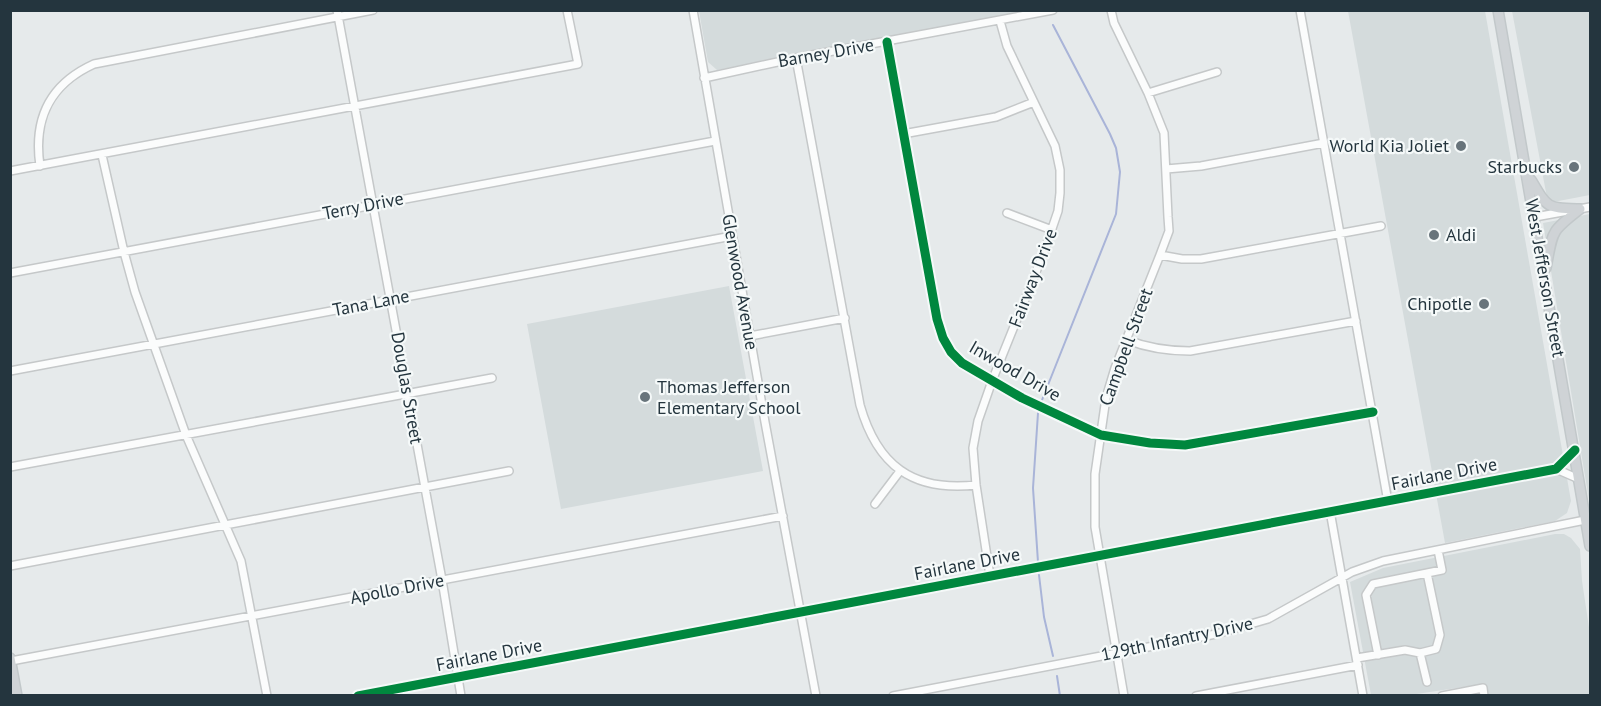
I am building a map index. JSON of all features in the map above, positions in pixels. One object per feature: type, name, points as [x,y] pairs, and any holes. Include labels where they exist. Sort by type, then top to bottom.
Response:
[{"type":"main road","name":"West Jefferson Street","points":[[1498,10],[1579,479],[1588,519],[1590,546]]},
{"type":"main road","points":[[1528,176],[1546,204],[1554,208],[1580,209]]},
{"type":"main road","points":[[1545,273],[1553,233],[1558,226],[1580,209]]},
{"type":"main road","points":[[11,660],[17,696]]},
{"type":"street","points":[[40,166],[38,139],[41,121],[48,102],[59,87],[75,73],[94,64],[337,14],[373,10]]},
{"type":"street","points":[[10,171],[578,64],[567,10]]},
{"type":"street","name":"Glenwood Avenue","points":[[693,10],[816,696]]},
{"type":"street","name":"Barney Drive","points":[[704,78],[796,58],[1053,10]]},
{"type":"street","name":"Campbell Street","points":[[1111,10],[1114,23],[1148,93],[1164,133],[1169,231],[1106,398],[1095,474],[1095,527],[1124,696]]},
{"type":"street","points":[[1300,10],[1388,502]]},
{"type":"street","name":"Douglas Street","points":[[337,14],[391,299],[461,696]]},
{"type":"street","name":"Fairway Drive","points":[[990,576],[976,485],[974,448],[978,421],[1052,230],[1058,211],[1060,193],[1055,146],[1007,46],[1000,21]]},
{"type":"street","name":"Inwood Drive","points":[[887,42],[937,319],[943,338],[951,352],[962,363],[1022,398],[1101,435],[1150,443],[1185,445],[1373,412]]},
{"type":"street","points":[[796,58],[865,424],[885,457],[900,471],[937,485],[959,487],[976,485]]},
{"type":"street","points":[[1148,93],[1217,72]]},
{"type":"street","points":[[903,134],[996,117],[1034,102]]},
{"type":"street","name":"Terry Drive","points":[[10,273],[715,141]]},
{"type":"street","points":[[1166,168],[1201,166],[1324,143]]},
{"type":"street","points":[[102,155],[123,252],[135,292],[186,435],[241,561],[267,696]]},
{"type":"street","points":[[1535,217],[1590,207]]},
{"type":"street","points":[[1007,213],[1052,230]]},
{"type":"street","points":[[1160,255],[1182,259],[1201,259],[1381,226]]},
{"type":"street","name":"Tana Lane","points":[[10,371],[732,236]]},
{"type":"street","points":[[750,336],[845,318]]},
{"type":"street","points":[[1126,340],[1146,348],[1190,351],[1356,321]]},
{"type":"street","points":[[10,467],[492,378]]},
{"type":"street","points":[[1575,450],[1556,469],[1579,479]]},
{"type":"street","name":"Fairlane Drive","points":[[358,696],[1556,469]]},
{"type":"street","points":[[10,566],[509,471]]},
{"type":"street","points":[[875,504],[900,471]]},
{"type":"street","points":[[1330,512],[1363,696]]},
{"type":"street","name":"Apollo Drive","points":[[11,660],[783,516]]},
{"type":"street","name":"129th Infantry Drive","points":[[892,696],[1216,634],[1268,619],[1343,578],[1383,561],[1588,519]]},
{"type":"street","points":[[1378,655],[1366,596],[1373,584],[1442,570],[1438,550]]},
{"type":"street","points":[[1196,696],[1223,693],[1358,662],[1378,655],[1405,650],[1420,653],[1436,649],[1440,635],[1427,573]]},
{"type":"street","points":[[1420,653],[1427,682]]},
{"type":"street","points":[[1442,696],[1483,688],[1484,696]]},
{"type":"shaded area","points":[[699,11],[1033,11],[717,70],[708,62]]},
{"type":"shaded area","points":[[1348,11],[1485,11],[1571,501],[1567,513],[1555,521],[1445,543]]},
{"type":"shaded area","points":[[1512,11],[1590,11],[1590,195],[1548,203]]},
{"type":"shaded area","points":[[1590,214],[1590,506],[1543,223]]},
{"type":"shaded area","name":"Thomas Jefferson Elementary School","points":[[729,286],[763,471],[561,509],[527,324]]},
{"type":"shaded area","points":[[1564,534],[1571,538],[1580,549],[1590,634],[1590,695],[1486,695],[1483,684],[1410,695],[1371,695],[1350,582],[1383,568]]},
{"type":"waterway","points":[[1042,400],[1116,214],[1120,172],[1116,148],[1110,134],[1053,25]]},
{"type":"waterway","points":[[1038,413],[1033,488],[1038,562]]},
{"type":"waterway","points":[[1039,575],[1044,617],[1053,656]]},
{"type":"waterway","points":[[1057,676],[1060,696]]},
{"type":"cycle path","points":[[887,42],[937,319],[943,338],[951,352],[962,363],[1022,398],[1101,435],[1150,443],[1185,445],[1373,412]]},
{"type":"cycle path","points":[[358,696],[1556,469],[1575,450]]},
{"type":"place","name":"World Kia Joliet","points":[[1461,146]]},
{"type":"place","name":"Starbucks","points":[[1574,167]]},
{"type":"place","name":"Aldi","points":[[1434,235]]},
{"type":"place","name":"Chipotle","points":[[1484,304]]},
{"type":"place","name":"Thomas Jefferson Elementary School","points":[[645,397]]}]
